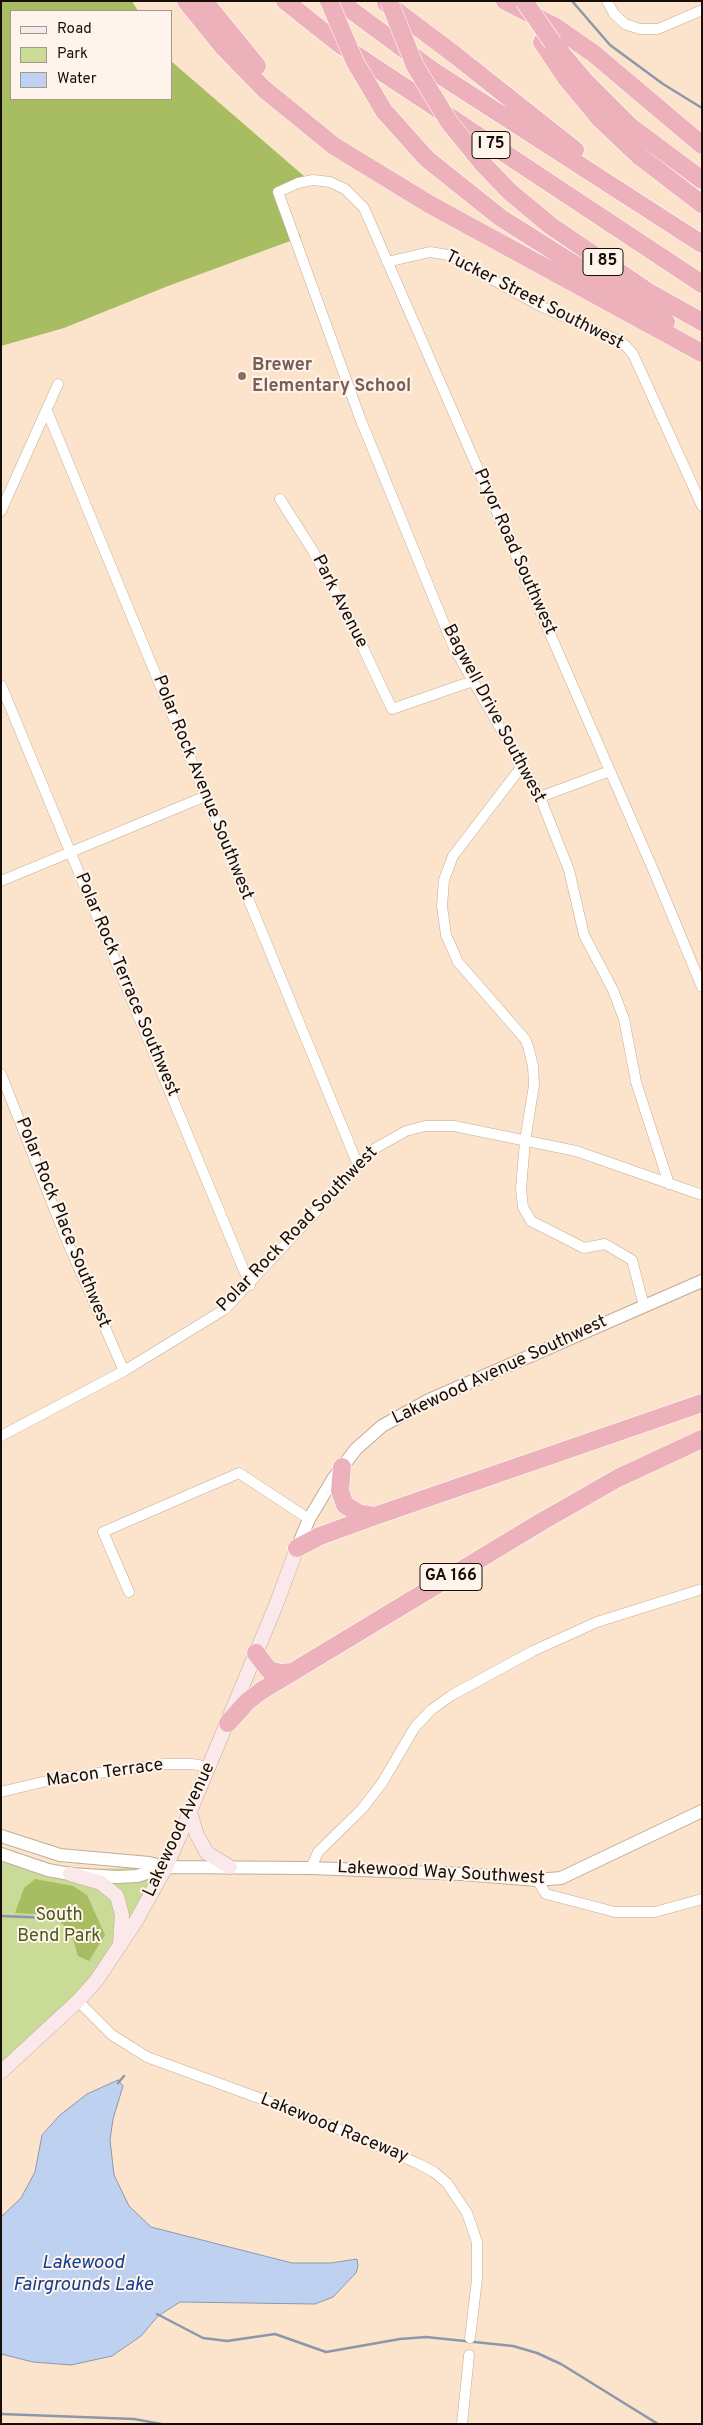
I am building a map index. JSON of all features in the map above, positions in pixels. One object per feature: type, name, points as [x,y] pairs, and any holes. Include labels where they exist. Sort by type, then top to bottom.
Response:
[{"type":"highway","points":[[186,1],[224,48],[264,90],[310,128],[393,183],[620,310],[702,353]]},
{"type":"highway","points":[[204,1],[243,50],[284,93],[344,147],[393,183]]},
{"type":"highway","name":"I 75","points":[[285,1],[338,43],[702,284]]},
{"type":"highway","points":[[329,1],[355,62],[384,111],[427,159],[501,218],[702,346]]},
{"type":"highway","name":"I 75","points":[[339,1],[432,70],[702,244]]},
{"type":"highway","points":[[384,1],[645,206]]},
{"type":"highway","name":"I 85","points":[[389,1],[415,66],[449,122],[484,165],[510,192],[551,226],[604,262],[647,291],[702,322]]},
{"type":"highway","points":[[505,1],[554,26],[593,53],[702,145]]},
{"type":"highway","points":[[523,1],[566,78],[600,119],[638,155],[702,204]]},
{"type":"highway","points":[[547,42],[631,127],[702,180]]},
{"type":"highway","points":[[297,1548],[320,1536],[375,1516],[702,1403]]},
{"type":"highway","name":"GA 166","points":[[228,1723],[256,1694],[292,1672],[596,1490],[702,1439]]},
{"type":"highway","points":[[342,1467],[340,1491],[345,1505],[358,1513],[375,1516]]},
{"type":"highway","points":[[256,1654],[269,1670],[280,1673],[292,1672]]},
{"type":"main road","name":"Lakewood Avenue","points":[[1,2072],[78,2001],[96,1981],[119,1949],[166,1867],[228,1723],[297,1548]]},
{"type":"main road","points":[[190,1812],[197,1835],[207,1853],[230,1868]]},
{"type":"main road","points":[[70,1874],[101,1883],[117,1896],[122,1915],[119,1949]]},
{"type":"street","points":[[607,1],[619,19],[625,24],[640,29],[658,29],[702,10]]},
{"type":"street","name":"Pryor Road Southwest","points":[[278,192],[298,183],[313,180],[330,182],[356,197],[364,208],[610,771],[702,987]]},
{"type":"street","name":"Bagwell Drive Southwest","points":[[278,192],[360,418],[454,648],[540,797],[569,870],[584,935],[613,990],[624,1019],[636,1082],[670,1184]]},
{"type":"street","name":"Tucker Street Southwest","points":[[387,262],[430,252],[448,255],[540,306],[618,340],[633,354],[702,506]]},
{"type":"street","points":[[1,511],[58,384]]},
{"type":"street","name":"Polar Rock Avenue Southwest","points":[[47,411],[358,1165]]},
{"type":"street","name":"Park Avenue","points":[[280,499],[313,551],[345,610],[392,709],[472,680]]},
{"type":"street","name":"Polar Rock Terrace Southwest","points":[[1,686],[250,1285]]},
{"type":"street","points":[[522,766],[454,856],[444,880],[442,906],[446,935],[458,962],[525,1039],[528,1046],[534,1085],[525,1141],[521,1189],[523,1207],[531,1222],[584,1248],[605,1244],[632,1260],[644,1306]]},
{"type":"street","points":[[540,797],[610,771]]},
{"type":"street","points":[[1,881],[206,796]]},
{"type":"street","name":"Polar Rock Place Southwest","points":[[1,1074],[67,1241],[124,1371]]},
{"type":"street","name":"Polar Rock Road Southwest","points":[[1,1436],[124,1371],[225,1310],[374,1149],[388,1139],[406,1131],[425,1126],[454,1126],[576,1151],[702,1195]]},
{"type":"street","name":"Lakewood Avenue Southwest","points":[[297,1548],[309,1519],[342,1467],[370,1435],[401,1414],[702,1281]]},
{"type":"street","points":[[129,1592],[103,1532],[239,1473],[309,1519]]},
{"type":"street","points":[[311,1868],[318,1852],[362,1809],[382,1783],[415,1727],[431,1710],[452,1695],[533,1651],[597,1622],[702,1589]]},
{"type":"street","name":"Macon Terrace","points":[[1,1792],[56,1779],[164,1764],[192,1764],[209,1767]]},
{"type":"street","name":"Lakewood Way Southwest","points":[[166,1867],[311,1868],[462,1874],[537,1880],[561,1878],[702,1811]]},
{"type":"street","points":[[1,1836],[60,1855],[149,1863],[166,1867]]},
{"type":"street","points":[[1,1854],[38,1867],[70,1874],[117,1877],[137,1876],[166,1867]]},
{"type":"street","points":[[537,1880],[546,1894],[615,1912],[655,1912],[702,1899]]},
{"type":"street","name":"Lakewood Raceway","points":[[78,2001],[112,2035],[147,2057],[308,2116],[418,2164],[434,2172],[448,2183],[467,2213],[476,2242],[477,2278],[470,2338]]},
{"type":"street","points":[[462,2424],[469,2355]]},
{"type":"green space","points":[[1,1],[132,1],[137,10],[10,10],[10,100],[172,100],[172,62],[305,177],[277,196],[301,237],[168,286],[64,328],[1,346]]},
{"type":"green space","name":"South Bend Park","points":[[1,1854],[48,1870],[166,1867],[78,2001],[1,2074]]},
{"type":"green space","points":[[35,1879],[73,1886],[87,1895],[105,1935],[89,1961],[78,1956],[71,1933],[54,1915],[15,1913],[24,1888]]},
{"type":"water","name":"Lakewood Fairgrounds Lake","points":[[118,2080],[123,2086],[113,2119],[110,2140],[114,2175],[129,2206],[151,2227],[292,2263],[331,2263],[357,2259],[356,2273],[333,2297],[315,2304],[180,2302],[158,2316],[141,2336],[112,2356],[71,2365],[33,2362],[1,2354],[1,2217],[21,2198],[35,2172],[42,2135],[60,2115],[87,2094]]},
{"type":"waterway","points":[[572,1],[610,45],[663,84],[702,108]]},
{"type":"waterway","points":[[1,1916],[51,1918]]},
{"type":"waterway","points":[[118,2083],[124,2076]]},
{"type":"waterway","points":[[157,2314],[203,2338],[227,2341],[275,2334],[326,2352],[400,2339],[426,2337],[513,2346],[537,2353],[561,2364],[658,2424]]},
{"type":"waterway","points":[[1,2414],[134,2419],[161,2424]]},
{"type":"place","name":"Brewer Elementary School","points":[[242,376]]}]
